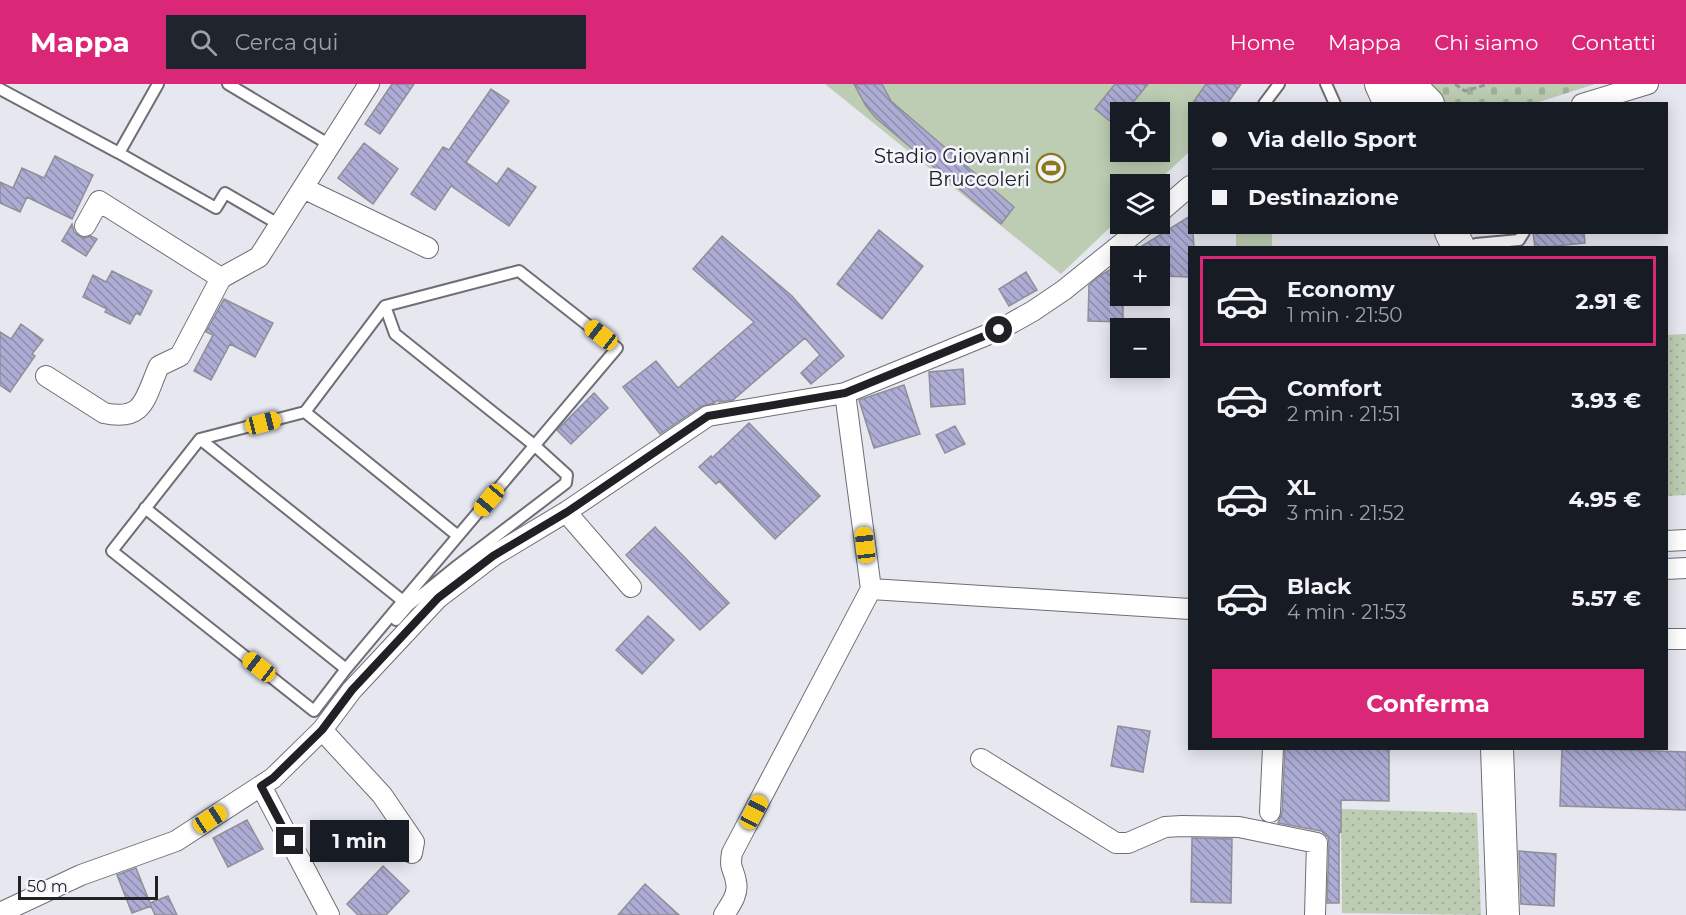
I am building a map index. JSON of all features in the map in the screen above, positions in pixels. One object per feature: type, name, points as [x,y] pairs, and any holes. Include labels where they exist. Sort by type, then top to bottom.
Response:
[{"type":"main road","points":[[1381,84],[1389,102]]},
{"type":"main road","points":[[1408,84],[1426,102]]},
{"type":"main road","points":[[1497,750],[1503,915]]},
{"type":"street","points":[[46,376],[104,413],[124,415],[141,407],[159,366],[180,356],[221,278],[260,257],[369,84]]},
{"type":"street","points":[[1589,102],[1648,84]]},
{"type":"street","points":[[303,188],[428,248]]},
{"type":"street","points":[[1170,203],[1188,188]]},
{"type":"street","points":[[85,226],[99,201],[221,278]]},
{"type":"street","points":[[0,913],[81,875],[176,841],[273,778],[322,730],[352,690],[438,598],[493,556],[567,512],[708,416],[845,393],[999,330],[1064,290],[1134,234]]},
{"type":"street","points":[[724,915],[733,902],[737,889],[730,863],[732,853],[871,589],[845,393]]},
{"type":"street","points":[[567,512],[631,587]]},
{"type":"street","points":[[1668,541],[1686,540]]},
{"type":"street","points":[[1668,569],[1686,568]]},
{"type":"street","points":[[871,589],[1188,609]]},
{"type":"street","points":[[1668,639],[1686,639]]},
{"type":"street","points":[[322,730],[382,795],[414,842],[412,853]]},
{"type":"street","points":[[1270,812],[1273,750]]},
{"type":"street","points":[[981,759],[1116,843],[1128,843],[1165,827],[1182,826],[1239,827],[1317,843],[1315,915]]},
{"type":"street","points":[[261,786],[329,915]]},
{"type":"lane","points":[[119,153],[158,84]]},
{"type":"lane","points":[[228,84],[330,145]]},
{"type":"lane","points":[[1266,102],[1279,84]]},
{"type":"lane","points":[[1326,84],[1334,102]]},
{"type":"lane","points":[[0,89],[216,208],[225,193],[280,225]]},
{"type":"lane","points":[[1476,240],[1512,236],[1519,240],[1523,234]]},
{"type":"lane","points":[[519,271],[617,348],[346,669],[314,711],[112,551],[200,439],[305,412],[385,306],[519,271]]},
{"type":"lane","points":[[378,661],[367,652],[409,605],[566,483],[567,475],[395,334],[385,306]]},
{"type":"lane","points":[[305,412],[458,536]]},
{"type":"lane","points":[[200,439],[403,601]]},
{"type":"lane","points":[[145,508],[346,669]]},
{"type":"path","points":[[1455,84],[1465,91],[1488,84]]},
{"type":"green space","name":"Stadio Giovanni Bruccoleri","points":[[825,84],[1241,84],[1228,102],[1188,102],[1188,153],[1166,174],[1110,174],[1110,227],[1061,274]]},
{"type":"green space","points":[[1423,84],[1595,84],[1539,102],[1442,102]]},
{"type":"green space","points":[[1236,234],[1272,234],[1272,246],[1236,246]]},
{"type":"green space","points":[[1686,334],[1686,495],[1668,496],[1668,335]]},
{"type":"green space","points":[[1341,809],[1477,813],[1481,915],[1342,913]]},
{"type":"building","points":[[392,84],[414,84],[380,134],[365,124]]},
{"type":"building","points":[[854,84],[882,84],[891,101],[1014,207],[1001,224],[876,118],[866,106]]},
{"type":"building","points":[[1115,84],[1148,84],[1133,102],[1110,102],[1110,121],[1095,109]]},
{"type":"building","points":[[1206,84],[1241,84],[1228,102],[1193,102]]},
{"type":"building","points":[[491,89],[509,101],[466,162],[497,184],[508,168],[536,187],[509,226],[451,186],[435,210],[411,194],[443,147],[449,150]]},
{"type":"building","points":[[364,143],[398,169],[373,204],[338,178]]},
{"type":"building","points":[[55,156],[93,175],[72,219],[27,197],[20,212],[0,203],[0,182],[13,188],[22,168],[44,178]]},
{"type":"building","points":[[1188,217],[1188,234],[1193,234],[1194,246],[1188,246],[1188,277],[1170,276],[1170,246],[1142,246],[1161,234],[1170,234],[1170,228]]},
{"type":"building","points":[[72,224],[74,232],[79,236],[85,238],[91,236],[97,239],[86,256],[62,241]]},
{"type":"building","points":[[879,230],[923,266],[882,319],[837,284]]},
{"type":"building","points":[[1533,234],[1584,234],[1585,243],[1535,246]]},
{"type":"building","points":[[722,236],[792,296],[844,356],[811,384],[801,373],[820,355],[805,338],[733,400],[719,402],[718,400],[702,406],[660,434],[623,387],[656,361],[678,388],[754,322],[693,269]]},
{"type":"building","points":[[1110,270],[1110,306],[1123,306],[1123,318],[1110,318],[1110,322],[1088,321],[1089,285]]},
{"type":"building","points":[[112,271],[152,291],[140,315],[136,313],[130,324],[105,312],[107,309],[83,297],[93,275],[106,282]]},
{"type":"building","points":[[1026,272],[1037,290],[1009,306],[999,289]]},
{"type":"building","points":[[224,299],[273,323],[255,357],[230,344],[211,380],[194,371],[213,335],[206,332]]},
{"type":"building","points":[[21,324],[43,340],[32,354],[35,356],[10,392],[0,385],[0,332],[11,339]]},
{"type":"building","points":[[963,369],[965,404],[931,407],[929,372]]},
{"type":"building","points":[[904,385],[920,434],[874,448],[859,400]]},
{"type":"building","points":[[594,393],[608,408],[571,444],[557,430]]},
{"type":"building","points":[[749,423],[820,496],[775,539],[719,481],[716,484],[699,467],[711,456],[712,458]]},
{"type":"building","points":[[955,426],[965,444],[945,453],[936,435]]},
{"type":"building","points":[[655,527],[729,603],[700,630],[626,555]]},
{"type":"building","points":[[648,616],[674,640],[642,674],[616,650]]},
{"type":"building","points":[[1118,726],[1150,731],[1143,772],[1111,766]]},
{"type":"building","points":[[1285,750],[1389,750],[1389,801],[1341,800],[1339,903],[1327,903],[1328,837],[1321,831],[1278,823],[1282,813]]},
{"type":"building","points":[[1562,750],[1686,752],[1686,810],[1560,806]]},
{"type":"building","points":[[247,820],[263,849],[228,867],[213,838]]},
{"type":"building","points":[[1192,838],[1232,839],[1231,903],[1191,902]]},
{"type":"building","points":[[1519,851],[1556,854],[1554,906],[1521,904]]},
{"type":"building","points":[[383,866],[409,891],[386,915],[358,915],[347,904]]},
{"type":"building","points":[[136,868],[150,903],[168,896],[177,915],[155,915],[151,906],[132,913],[117,875]]},
{"type":"building","points":[[645,884],[679,915],[618,915]]},
{"type":"place","name":"Stadio Giovanni Bruccoleri","points":[[1051,168]]},
{"type":"route","points":[[290,841],[261,786],[273,778],[322,730],[352,690],[438,598],[493,556],[567,512],[708,416],[845,393],[999,330]]}]
